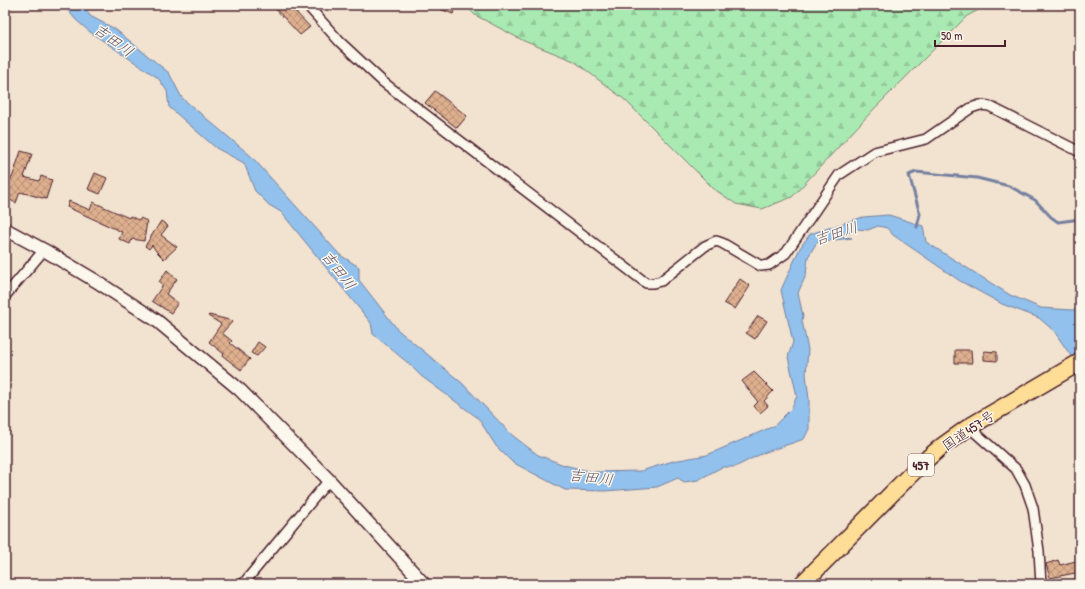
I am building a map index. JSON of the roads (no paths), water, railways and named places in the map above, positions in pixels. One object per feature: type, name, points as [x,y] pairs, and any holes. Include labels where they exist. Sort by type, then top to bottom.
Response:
[{"type":"highway","name":"国道457号","points":[[802,584],[921,464],[941,447],[968,427],[1080,362]]},
{"type":"street","points":[[306,5],[340,42],[383,82],[646,283],[661,281],[705,246],[716,241],[761,266],[769,265],[786,252],[839,175],[874,152],[926,139],[976,106],[989,106],[1080,152]]},
{"type":"street","points":[[5,230],[44,250],[96,281],[156,320],[240,390],[329,480],[424,584]]},
{"type":"street","points":[[5,296],[44,250]]},
{"type":"street","points":[[968,427],[1016,469],[1025,485],[1033,508],[1039,551],[1041,584]]},
{"type":"street","points":[[243,584],[329,480]]},
{"type":"water","name":"吉田川","points":[[65,5],[84,5],[90,16],[115,29],[169,73],[182,98],[251,156],[340,255],[359,267],[359,280],[398,330],[462,383],[512,435],[538,455],[564,465],[593,472],[641,471],[673,461],[707,455],[774,426],[791,409],[797,396],[788,357],[793,342],[781,290],[800,248],[810,234],[863,217],[889,215],[923,226],[926,242],[1010,295],[1041,308],[1080,309],[1080,361],[1071,356],[1054,331],[1039,318],[1002,304],[960,281],[893,235],[887,228],[878,226],[868,230],[857,229],[841,236],[852,238],[817,242],[808,257],[806,275],[798,293],[808,350],[806,374],[809,399],[809,429],[804,439],[763,453],[735,467],[722,467],[698,480],[684,482],[678,478],[657,487],[605,491],[565,490],[512,462],[496,446],[478,418],[421,376],[408,363],[373,334],[371,323],[281,212],[269,205],[255,191],[244,163],[216,148],[169,107],[167,91],[158,78],[90,32],[76,20]]},
{"type":"waterway","points":[[917,227],[920,214],[909,175],[916,172],[977,178],[1009,186],[1035,200],[1051,217],[1058,222],[1080,219]]}]
